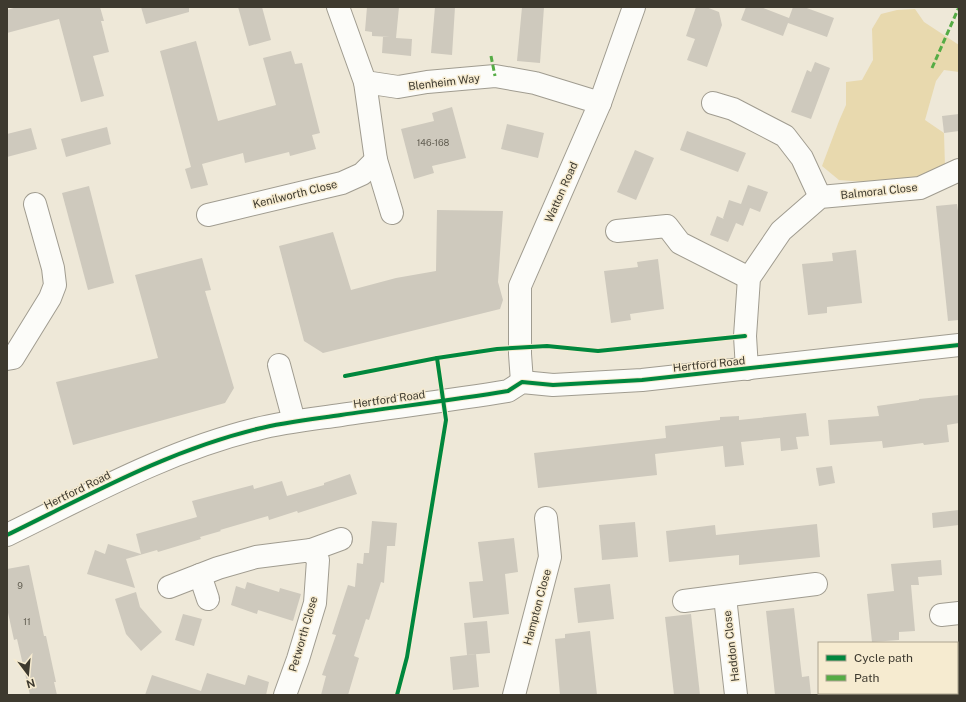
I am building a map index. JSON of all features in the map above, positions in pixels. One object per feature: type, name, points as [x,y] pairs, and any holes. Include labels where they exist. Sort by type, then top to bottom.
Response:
[{"type":"street","points":[[338,7],[365,82],[376,160],[392,213]]},
{"type":"street","name":"Watton Road","points":[[522,382],[520,354],[520,286],[600,104],[634,7]]},
{"type":"street","name":"Blenheim Way","points":[[365,82],[398,87],[427,82],[495,76],[535,83],[600,104]]},
{"type":"street","points":[[712,103],[733,109],[785,136],[802,158],[820,197],[781,231],[749,278],[745,336],[747,369]]},
{"type":"street","name":"Kenilworth Close","points":[[208,215],[342,182],[362,174],[376,160]]},
{"type":"street","name":"Balmoral Close","points":[[820,197],[920,188],[959,170]]},
{"type":"street","points":[[7,359],[13,358],[50,298],[55,285],[53,268],[35,204]]},
{"type":"street","points":[[617,231],[667,226],[680,243],[749,278]]},
{"type":"street","name":"Hertford Road","points":[[7,535],[91,492],[158,462],[210,443],[257,429],[294,421],[508,391],[522,382],[553,385],[642,380],[959,345]]},
{"type":"street","points":[[279,365],[294,421]]},
{"type":"street","name":"Hampton Close","points":[[514,695],[550,557],[546,518]]},
{"type":"street","points":[[169,587],[256,556],[311,550],[341,539]]},
{"type":"street","name":"Petworth Close","points":[[285,695],[315,603],[318,560],[311,550]]},
{"type":"street","points":[[200,575],[208,599]]},
{"type":"street","name":"Haddon Close","points":[[684,601],[725,597],[816,584]]},
{"type":"street","name":"Haddon Close","points":[[725,597],[736,695]]},
{"type":"shaded area","points":[[915,9],[924,22],[959,45],[959,72],[944,70],[936,81],[925,120],[944,133],[945,167],[928,176],[877,183],[839,180],[822,166],[846,105],[846,82],[862,80],[873,60],[872,29],[881,14],[897,10]]},
{"type":"building","points":[[17,7],[100,7],[104,21],[101,21],[109,52],[93,56],[104,96],[81,102],[59,19],[7,33],[7,10]]},
{"type":"building","points":[[141,7],[189,7],[189,12],[146,24]]},
{"type":"building","points":[[238,7],[262,7],[271,40],[249,46]]},
{"type":"building","points":[[367,7],[399,7],[396,38],[412,39],[411,56],[382,53],[383,37],[390,37],[372,36],[372,32],[365,31]]},
{"type":"building","points":[[435,7],[455,7],[452,55],[431,53]]},
{"type":"building","points":[[522,7],[544,7],[540,63],[517,61]]},
{"type":"building","points":[[696,7],[706,7],[719,12],[722,25],[707,67],[687,60],[695,39],[686,36]]},
{"type":"building","points":[[746,7],[761,7],[789,18],[793,7],[804,7],[834,18],[827,37],[788,23],[783,36],[741,20]]},
{"type":"building","points":[[196,41],[218,121],[276,105],[263,58],[291,51],[295,64],[302,63],[320,133],[312,135],[316,149],[290,156],[289,152],[245,163],[243,153],[202,164],[208,185],[191,189],[185,169],[191,167],[160,51]]},
{"type":"building","points":[[815,62],[830,68],[811,119],[791,112],[807,70],[811,72]]},
{"type":"building","points":[[452,107],[466,158],[432,166],[434,173],[414,179],[401,129],[434,121],[432,113]]},
{"type":"building","points":[[959,114],[959,131],[944,133],[942,116]]},
{"type":"building","points":[[507,124],[544,133],[538,158],[501,149]]},
{"type":"building","points":[[107,127],[111,144],[66,157],[61,139]]},
{"type":"building","points":[[31,128],[37,149],[7,157],[7,134]]},
{"type":"building","points":[[687,131],[746,153],[738,172],[680,150]]},
{"type":"building","points":[[635,150],[654,158],[636,200],[617,192]]},
{"type":"building","points":[[748,185],[768,192],[760,212],[750,208],[743,226],[736,223],[728,242],[710,235],[717,216],[724,219],[723,218],[729,200],[741,204]]},
{"type":"building","points":[[89,186],[114,283],[88,290],[62,193]]},
{"type":"building","points":[[957,204],[959,218],[959,320],[948,321],[936,206]]},
{"type":"building","points":[[437,210],[503,211],[498,282],[503,300],[500,309],[323,353],[304,341],[279,246],[333,232],[351,290],[396,278],[436,271]]},
{"type":"building","points":[[856,250],[862,303],[827,307],[827,313],[808,315],[802,264],[833,261],[832,253]]},
{"type":"building","points":[[202,258],[211,290],[205,291],[234,388],[225,403],[73,445],[56,382],[158,358],[135,275]]},
{"type":"building","points":[[658,259],[664,309],[630,314],[631,320],[611,323],[604,271],[638,267],[637,262]]},
{"type":"building","points":[[959,395],[959,423],[947,425],[949,442],[924,445],[923,443],[883,448],[882,441],[830,445],[828,420],[879,416],[877,406],[919,399]]},
{"type":"building","points":[[806,413],[809,436],[796,437],[798,449],[781,451],[780,438],[741,442],[744,465],[725,467],[723,446],[655,454],[657,475],[538,488],[534,453],[666,438],[665,426],[720,420],[720,417],[739,416],[739,420]]},
{"type":"building","points":[[832,466],[835,483],[819,486],[816,468]]},
{"type":"building","points":[[350,474],[357,494],[298,513],[297,511],[269,520],[268,516],[220,530],[221,531],[200,537],[201,539],[158,552],[157,550],[126,559],[135,588],[87,574],[95,550],[105,554],[108,544],[141,554],[136,534],[197,517],[192,501],[253,485],[254,489],[282,481],[287,496],[324,485],[324,483]]},
{"type":"building","points":[[959,510],[959,525],[933,528],[932,513]]},
{"type":"building","points":[[372,521],[397,523],[395,546],[387,546],[384,583],[381,582],[369,620],[366,619],[354,656],[359,658],[348,695],[321,695],[326,676],[322,675],[336,635],[332,634],[348,585],[355,587],[357,563],[363,564],[364,553],[369,553]]},
{"type":"building","points":[[635,522],[638,557],[602,560],[599,525]]},
{"type":"building","points":[[817,524],[820,557],[739,565],[739,555],[669,562],[666,531],[715,525],[716,535]]},
{"type":"building","points":[[514,538],[518,572],[505,574],[509,614],[473,618],[469,582],[483,581],[478,542]]},
{"type":"building","points":[[941,560],[942,575],[918,577],[919,585],[911,585],[915,631],[899,632],[899,640],[872,642],[867,594],[894,591],[891,564]]},
{"type":"building","points":[[29,565],[44,636],[46,636],[56,682],[54,682],[57,695],[30,695],[17,639],[14,640],[7,608],[7,569]]},
{"type":"building","points":[[247,582],[279,592],[280,588],[301,594],[293,621],[258,610],[257,614],[231,605],[236,586],[245,589]]},
{"type":"building","points":[[610,584],[614,619],[578,623],[574,588]]},
{"type":"building","points":[[136,592],[140,607],[162,632],[141,651],[126,634],[115,599]]},
{"type":"building","points":[[794,608],[802,677],[809,676],[811,695],[775,695],[766,611]]},
{"type":"building","points":[[183,614],[202,619],[194,646],[175,640]]},
{"type":"building","points":[[691,614],[700,695],[674,695],[665,617]]},
{"type":"building","points":[[487,621],[490,653],[467,655],[464,623]]},
{"type":"building","points":[[590,631],[597,695],[560,695],[555,639],[565,638],[565,634]]},
{"type":"building","points":[[476,654],[479,687],[453,690],[450,657]]},
{"type":"building","points":[[207,673],[245,685],[248,675],[269,682],[266,695],[145,695],[152,675],[201,691]]},
{"type":"marked path","points":[[932,68],[959,7]]},
{"type":"marked path","points":[[491,56],[495,76]]},
{"type":"cycle path","points":[[345,376],[437,358],[497,349],[547,346],[598,351],[745,336]]},
{"type":"cycle path","points":[[7,535],[129,475],[160,462],[224,438],[278,424],[508,391],[522,382],[553,385],[642,380],[959,345]]},
{"type":"cycle path","points":[[397,695],[407,657],[446,420],[437,358]]}]
